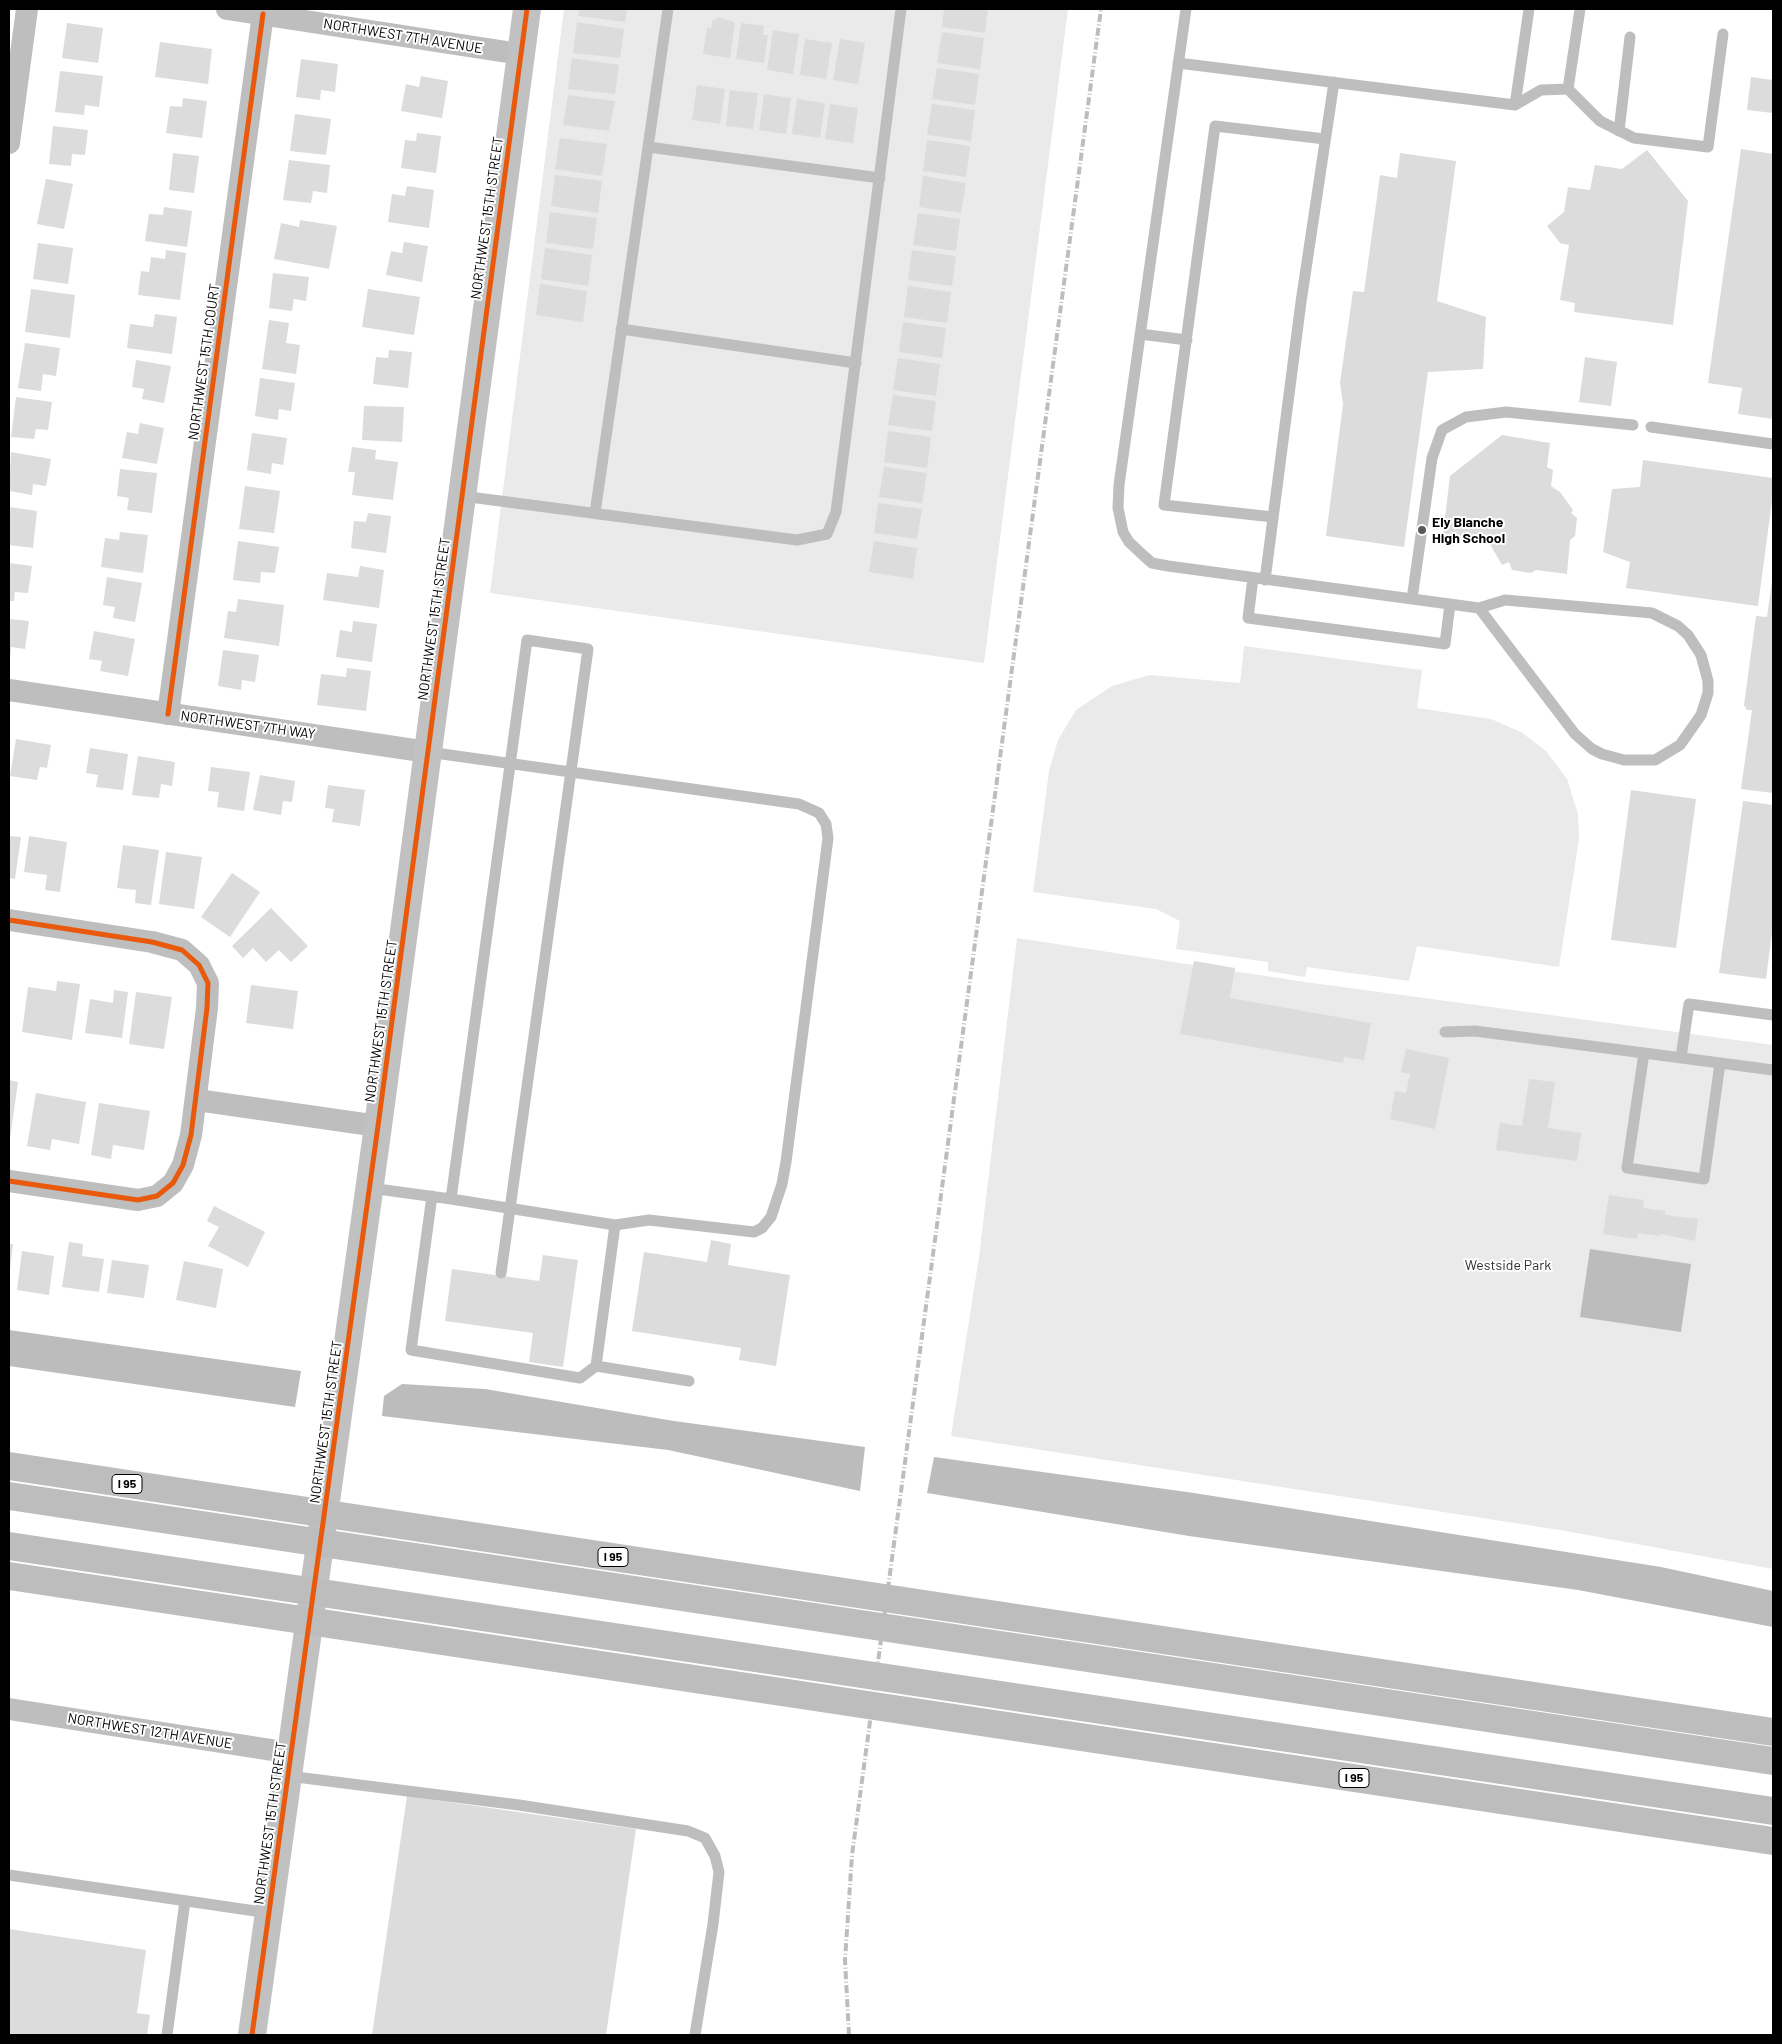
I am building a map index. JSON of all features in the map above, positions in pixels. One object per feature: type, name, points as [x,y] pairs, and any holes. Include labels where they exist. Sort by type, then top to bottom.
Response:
[{"type":"highway","name":"I 95","points":[[9,1466],[1773,1732]]},
{"type":"highway","points":[[9,1496],[1773,1761]]},
{"type":"highway","points":[[9,1546],[1773,1811]]},
{"type":"highway","name":"I 95","points":[[9,1576],[1773,1841]]},
{"type":"street","points":[[9,143],[27,9]]},
{"type":"street","name":"NORTHWEST 7TH AVENUE","points":[[227,9],[520,54]]},
{"type":"street","name":"NORTHWEST 15TH STREET","points":[[252,2035],[370,1188],[527,9]]},
{"type":"street","name":"NORTHWEST 15TH COURT","points":[[168,714],[263,14]]},
{"type":"street","name":"NORTHWEST 7TH WAY","points":[[9,690],[428,752]]},
{"type":"street","points":[[9,920],[152,942],[182,950],[199,965],[208,983],[197,1100],[183,1164],[173,1183],[157,1196],[138,1200],[9,1181]]},
{"type":"street","points":[[197,1100],[378,1126]]},
{"type":"street","name":"NORTHWEST 12TH AVENUE","points":[[9,1709],[290,1765]]},
{"type":"lane","points":[[595,513],[668,9]]},
{"type":"lane","points":[[462,496],[797,540],[827,534],[836,512],[901,9]]},
{"type":"lane","points":[[1186,9],[1119,485],[1118,508],[1123,532],[1136,550],[1152,562],[1265,580],[1479,608],[1505,600],[1652,614],[1665,618],[1688,635],[1701,654],[1708,681],[1708,693],[1701,715],[1680,745],[1655,760],[1624,760],[1602,754],[1592,749],[1576,734],[1479,608]]},
{"type":"lane","points":[[1515,105],[1529,9]]},
{"type":"lane","points":[[1568,89],[1580,9]]},
{"type":"lane","points":[[1178,62],[1515,105],[1540,90],[1568,89],[1592,115],[1634,138],[1708,148],[1722,34]]},
{"type":"lane","points":[[1619,131],[1630,37]]},
{"type":"lane","points":[[1265,580],[1334,82]]},
{"type":"lane","points":[[1273,517],[1164,505],[1215,126],[1325,139]]},
{"type":"lane","points":[[648,147],[880,178]]},
{"type":"lane","points":[[622,329],[856,363]]},
{"type":"lane","points":[[1140,334],[1187,340]]},
{"type":"lane","points":[[1412,598],[1432,458],[1442,430],[1466,417],[1506,412],[1633,425]]},
{"type":"lane","points":[[1651,427],[1773,444]]},
{"type":"lane","points":[[1253,578],[1248,618],[1445,644],[1450,604]]},
{"type":"lane","points":[[452,1199],[527,640],[588,649],[501,1273]]},
{"type":"lane","points":[[370,1188],[615,1225],[649,1220],[754,1232],[762,1228],[771,1217],[782,1184],[786,1162],[828,838],[824,818],[814,810],[799,804],[428,752]]},
{"type":"lane","points":[[1681,1057],[1689,1004],[1773,1015]]},
{"type":"lane","points":[[1445,1032],[1475,1031],[1773,1070]]},
{"type":"lane","points":[[1644,1052],[1627,1168],[1704,1179],[1720,1063]]},
{"type":"lane","points":[[432,1196],[411,1350],[580,1378],[596,1366],[615,1225]]},
{"type":"lane","points":[[596,1366],[689,1381]]},
{"type":"lane","points":[[290,1765],[688,1831],[705,1838],[719,1872],[713,1924],[695,2035]]},
{"type":"lane","points":[[9,1876],[269,1913]]},
{"type":"lane","points":[[167,2035],[184,1901]]},
{"type":"green space","points":[[564,9],[1068,9],[984,663],[490,593]]},
{"type":"green space","points":[[1244,646],[1422,670],[1417,708],[1491,719],[1521,732],[1546,751],[1567,779],[1578,814],[1579,839],[1559,967],[1417,946],[1409,981],[1307,967],[1305,977],[1268,971],[1268,962],[1176,949],[1180,921],[1156,909],[1033,892],[1049,771],[1058,740],[1076,710],[1112,686],[1149,675],[1240,683]]},
{"type":"green space","name":"Westside Park","points":[[1017,938],[1305,982],[1773,1045],[1773,1569],[1560,1530],[951,1436],[979,1257]]},
{"type":"shaded area","points":[[1590,1249],[1691,1264],[1681,1332],[1580,1317]]},
{"type":"shaded area","points":[[9,1330],[301,1371],[295,1407],[9,1366]]},
{"type":"shaded area","points":[[402,1384],[485,1389],[674,1421],[865,1447],[860,1491],[668,1450],[382,1416],[384,1396]]},
{"type":"shaded area","points":[[934,1457],[1194,1493],[1661,1567],[1773,1591],[1773,1627],[1578,1590],[1189,1536],[927,1493]]},
{"type":"building","points":[[579,9],[627,9],[625,22],[578,16]]},
{"type":"building","points":[[944,9],[988,9],[985,33],[942,27]]},
{"type":"building","points":[[717,17],[735,22],[730,58],[703,54],[707,27],[711,28],[713,19],[716,20]]},
{"type":"building","points":[[577,22],[624,29],[620,58],[573,53]]},
{"type":"building","points":[[67,23],[103,28],[98,63],[62,58]]},
{"type":"building","points":[[741,23],[764,26],[763,35],[768,35],[764,63],[736,59]]},
{"type":"building","points":[[773,30],[799,34],[793,74],[767,70]]},
{"type":"building","points":[[942,32],[984,38],[980,69],[937,63]]},
{"type":"building","points":[[805,39],[832,43],[826,79],[800,75]]},
{"type":"building","points":[[840,39],[865,43],[858,84],[833,80]]},
{"type":"building","points":[[160,42],[212,49],[208,84],[155,77]]},
{"type":"building","points":[[572,58],[619,65],[615,94],[568,89]]},
{"type":"building","points":[[301,59],[338,64],[335,92],[321,90],[320,100],[296,97]]},
{"type":"building","points":[[937,68],[979,74],[975,105],[932,99]]},
{"type":"building","points":[[60,71],[103,76],[99,107],[85,105],[84,115],[55,112]]},
{"type":"building","points":[[421,76],[448,81],[442,118],[401,111],[406,84],[419,87]]},
{"type":"building","points":[[1751,77],[1773,80],[1773,113],[1747,110]]},
{"type":"building","points":[[697,85],[725,89],[720,124],[692,120]]},
{"type":"building","points":[[730,90],[758,93],[753,129],[726,126]]},
{"type":"building","points":[[764,94],[791,98],[786,134],[759,130]]},
{"type":"building","points":[[568,95],[615,101],[609,131],[563,125]]},
{"type":"building","points":[[183,98],[207,101],[202,138],[166,133],[170,106],[182,107]]},
{"type":"building","points":[[797,99],[825,103],[820,138],[792,134]]},
{"type":"building","points":[[830,104],[858,108],[853,143],[825,139]]},
{"type":"building","points":[[932,104],[975,110],[971,141],[927,135]]},
{"type":"building","points":[[295,114],[331,119],[326,155],[290,151]]},
{"type":"building","points":[[53,126],[88,130],[85,155],[72,154],[71,166],[49,164]]},
{"type":"building","points":[[417,133],[441,136],[436,173],[401,168],[405,140],[416,141]]},
{"type":"building","points":[[560,138],[607,144],[602,176],[555,169]]},
{"type":"building","points":[[927,140],[970,146],[966,177],[923,171]]},
{"type":"building","points":[[1741,149],[1773,154],[1773,419],[1738,414],[1742,388],[1708,383]]},
{"type":"building","points":[[1647,150],[1688,201],[1673,325],[1574,312],[1575,303],[1560,300],[1569,245],[1560,243],[1547,226],[1564,212],[1568,187],[1590,190],[1595,165],[1622,169]]},
{"type":"building","points":[[173,153],[199,156],[194,193],[169,190]]},
{"type":"building","points":[[1400,153],[1456,161],[1437,301],[1486,317],[1483,369],[1428,372],[1404,547],[1326,536],[1343,404],[1340,383],[1353,291],[1364,292],[1380,175],[1397,178]]},
{"type":"building","points":[[289,160],[330,165],[327,193],[313,191],[311,203],[283,200]]},
{"type":"building","points":[[555,175],[602,181],[598,213],[551,206]]},
{"type":"building","points":[[923,176],[966,183],[961,213],[919,207]]},
{"type":"building","points":[[46,179],[73,184],[64,229],[37,224]]},
{"type":"building","points":[[407,186],[434,190],[429,228],[388,222],[392,194],[405,196]]},
{"type":"building","points":[[164,207],[192,211],[187,247],[145,241],[149,214],[163,215]]},
{"type":"building","points":[[550,212],[597,218],[593,249],[546,243]]},
{"type":"building","points":[[918,213],[960,219],[956,251],[913,245]]},
{"type":"building","points":[[300,220],[337,226],[329,269],[274,259],[281,223],[299,227]]},
{"type":"building","points":[[404,242],[428,246],[422,282],[386,275],[391,251],[402,253]]},
{"type":"building","points":[[38,243],[73,248],[68,284],[33,279]]},
{"type":"building","points":[[545,248],[592,255],[588,286],[541,279]]},
{"type":"building","points":[[166,250],[186,253],[180,300],[138,295],[141,271],[149,272],[151,257],[165,259]]},
{"type":"building","points":[[912,250],[956,256],[952,286],[908,280]]},
{"type":"building","points":[[273,273],[309,277],[306,301],[294,299],[292,311],[269,308]]},
{"type":"building","points":[[540,284],[587,291],[583,322],[536,315]]},
{"type":"building","points":[[908,286],[951,292],[947,323],[904,317]]},
{"type":"building","points":[[31,289],[75,295],[70,338],[25,332]]},
{"type":"building","points":[[368,289],[420,297],[414,335],[362,327]]},
{"type":"building","points":[[155,314],[177,317],[172,354],[127,348],[130,324],[153,327]]},
{"type":"building","points":[[269,320],[289,323],[286,343],[300,345],[296,374],[262,369]]},
{"type":"building","points":[[903,322],[946,328],[942,358],[899,352]]},
{"type":"building","points":[[25,343],[60,348],[56,376],[43,374],[41,391],[18,388]]},
{"type":"building","points":[[389,350],[412,352],[408,388],[373,384],[376,357],[388,358]]},
{"type":"building","points":[[1585,357],[1617,362],[1611,406],[1579,402]]},
{"type":"building","points":[[898,358],[940,364],[936,396],[893,390]]},
{"type":"building","points":[[136,360],[171,366],[164,403],[142,399],[144,389],[132,387]]},
{"type":"building","points":[[260,378],[295,383],[291,411],[279,409],[278,420],[255,416]]},
{"type":"building","points":[[893,395],[936,401],[932,431],[888,425]]},
{"type":"building","points":[[16,397],[52,402],[48,430],[36,429],[34,439],[11,437]]},
{"type":"building","points":[[364,406],[404,407],[402,442],[362,440]]},
{"type":"building","points":[[140,423],[164,428],[157,464],[122,458],[127,432],[138,434]]},
{"type":"building","points":[[888,431],[931,437],[927,468],[884,462]]},
{"type":"building","points":[[252,433],[287,438],[283,465],[272,463],[271,474],[247,470]]},
{"type":"building","points":[[1502,435],[1550,443],[1547,467],[1553,470],[1551,486],[1560,492],[1573,510],[1571,513],[1577,518],[1575,536],[1570,540],[1567,574],[1536,570],[1531,573],[1512,570],[1509,562],[1502,565],[1487,539],[1443,534],[1450,476]]},
{"type":"building","points":[[352,447],[376,450],[375,459],[398,462],[393,500],[352,495],[355,472],[348,472]]},
{"type":"building","points":[[11,452],[51,459],[46,486],[33,484],[32,495],[9,491]]},
{"type":"building","points":[[1643,460],[1773,478],[1773,493],[1758,606],[1626,588],[1630,562],[1603,552],[1612,489],[1640,487]]},
{"type":"building","points":[[884,467],[927,473],[922,503],[879,497]]},
{"type":"building","points":[[120,469],[157,473],[152,513],[127,510],[129,498],[117,496]]},
{"type":"building","points":[[245,486],[280,491],[274,533],[239,529]]},
{"type":"building","points":[[878,503],[922,509],[917,539],[874,533]]},
{"type":"building","points":[[9,507],[37,511],[33,548],[9,545]]},
{"type":"building","points":[[368,513],[391,516],[386,553],[351,548],[354,521],[366,522]]},
{"type":"building","points":[[120,532],[148,535],[143,573],[101,567],[105,538],[119,540]]},
{"type":"building","points":[[238,541],[279,547],[275,573],[261,572],[260,583],[233,580]]},
{"type":"building","points":[[874,541],[917,548],[913,579],[869,572]]},
{"type":"building","points":[[9,563],[32,566],[28,593],[15,592],[14,601],[9,601]]},
{"type":"building","points":[[360,566],[384,570],[379,608],[323,600],[327,573],[358,577]]},
{"type":"building","points":[[107,577],[142,583],[135,622],[113,618],[115,607],[103,605]]},
{"type":"building","points":[[1772,581],[1773,793],[1741,789],[1752,710],[1747,710],[1744,705],[1756,616],[1767,617]]},
{"type":"building","points":[[238,599],[284,605],[279,646],[224,638],[228,611],[236,612]]},
{"type":"building","points":[[9,619],[29,621],[25,649],[11,647],[10,659]]},
{"type":"building","points":[[353,621],[377,624],[372,662],[336,657],[340,630],[352,632]]},
{"type":"building","points":[[94,631],[135,639],[128,676],[100,671],[102,661],[89,659]]},
{"type":"building","points":[[223,650],[259,655],[255,682],[242,680],[241,690],[218,686]]},
{"type":"building","points":[[347,668],[371,671],[366,711],[317,705],[321,674],[346,677]]},
{"type":"building","points":[[16,739],[51,745],[47,768],[40,767],[37,780],[10,776]]},
{"type":"building","points":[[90,748],[128,754],[123,790],[96,787],[98,775],[86,773]]},
{"type":"building","points":[[138,756],[175,762],[172,786],[161,784],[159,798],[132,795]]},
{"type":"building","points":[[211,767],[250,772],[244,811],[217,807],[219,792],[208,791]]},
{"type":"building","points":[[260,775],[295,781],[292,802],[283,801],[281,815],[253,810]]},
{"type":"building","points":[[328,785],[365,790],[360,826],[332,822],[334,809],[325,808]]},
{"type":"building","points":[[1631,790],[1696,799],[1676,948],[1611,940]]},
{"type":"building","points":[[1743,801],[1773,805],[1773,925],[1766,979],[1719,973]]},
{"type":"building","points":[[9,836],[21,837],[15,879],[9,878]]},
{"type":"building","points":[[29,836],[67,842],[60,892],[45,890],[47,875],[24,872]]},
{"type":"building","points":[[123,845],[159,850],[151,905],[135,903],[136,890],[117,888]]},
{"type":"building","points":[[166,852],[202,857],[194,909],[159,904]]},
{"type":"building","points":[[232,873],[260,892],[230,937],[201,917]]},
{"type":"building","points":[[271,908],[308,946],[291,962],[279,950],[266,962],[253,948],[243,958],[232,946]]},
{"type":"building","points":[[1194,961],[1235,968],[1230,998],[1371,1023],[1364,1060],[1344,1057],[1343,1063],[1180,1034]]},
{"type":"building","points":[[57,981],[80,984],[72,1040],[22,1032],[28,987],[56,991]]},
{"type":"building","points":[[251,985],[298,991],[293,1029],[246,1023]]},
{"type":"building","points":[[114,990],[128,992],[122,1038],[85,1033],[90,999],[113,1003]]},
{"type":"building","points":[[136,992],[172,997],[164,1049],[129,1044]]},
{"type":"building","points":[[1406,1049],[1449,1058],[1435,1129],[1390,1119],[1395,1091],[1406,1093],[1410,1074],[1401,1072]]},
{"type":"building","points":[[1529,1079],[1555,1082],[1548,1128],[1581,1133],[1577,1161],[1496,1150],[1500,1123],[1522,1126]]},
{"type":"building","points":[[9,1080],[18,1082],[10,1139],[9,1139]]},
{"type":"building","points":[[36,1093],[86,1102],[79,1144],[52,1139],[50,1150],[27,1146]]},
{"type":"building","points":[[99,1103],[150,1111],[144,1150],[113,1145],[111,1159],[91,1155]]},
{"type":"building","points":[[1609,1195],[1644,1200],[1643,1208],[1665,1211],[1665,1215],[1698,1219],[1695,1241],[1661,1234],[1660,1236],[1638,1233],[1637,1239],[1603,1234]]},
{"type":"building","points":[[214,1206],[265,1232],[248,1267],[208,1246],[219,1227],[207,1221]]},
{"type":"building","points":[[711,1240],[731,1244],[728,1265],[790,1275],[776,1366],[739,1360],[741,1348],[632,1331],[644,1252],[707,1262]]},
{"type":"building","points":[[69,1242],[83,1244],[82,1256],[104,1259],[99,1292],[62,1287]]},
{"type":"building","points":[[9,1244],[13,1244],[10,1270],[9,1269]]},
{"type":"building","points":[[22,1251],[54,1256],[49,1295],[17,1290]]},
{"type":"building","points":[[543,1255],[578,1260],[563,1367],[529,1362],[533,1333],[445,1321],[452,1269],[539,1281]]},
{"type":"building","points":[[112,1260],[149,1265],[144,1298],[107,1293]]},
{"type":"building","points":[[184,1261],[223,1269],[216,1308],[176,1300]]},
{"type":"building","points":[[407,1796],[636,1829],[606,2035],[372,2035]]},
{"type":"building","points":[[9,1929],[146,1950],[137,2013],[150,2015],[147,2035],[9,2035]]},
{"type":"railway","points":[[849,2035],[845,1960],[852,1855],[1101,9]]},
{"type":"cycle path","points":[[252,2035],[378,1126],[527,9]]},
{"type":"cycle path","points":[[168,714],[263,14]]},
{"type":"cycle path","points":[[9,920],[152,942],[182,950],[199,965],[208,983],[207,1008],[191,1135],[183,1165],[173,1183],[157,1196],[138,1200],[9,1181]]},
{"type":"place","name":"Ely Blanche High School","points":[[1422,530]]}]
